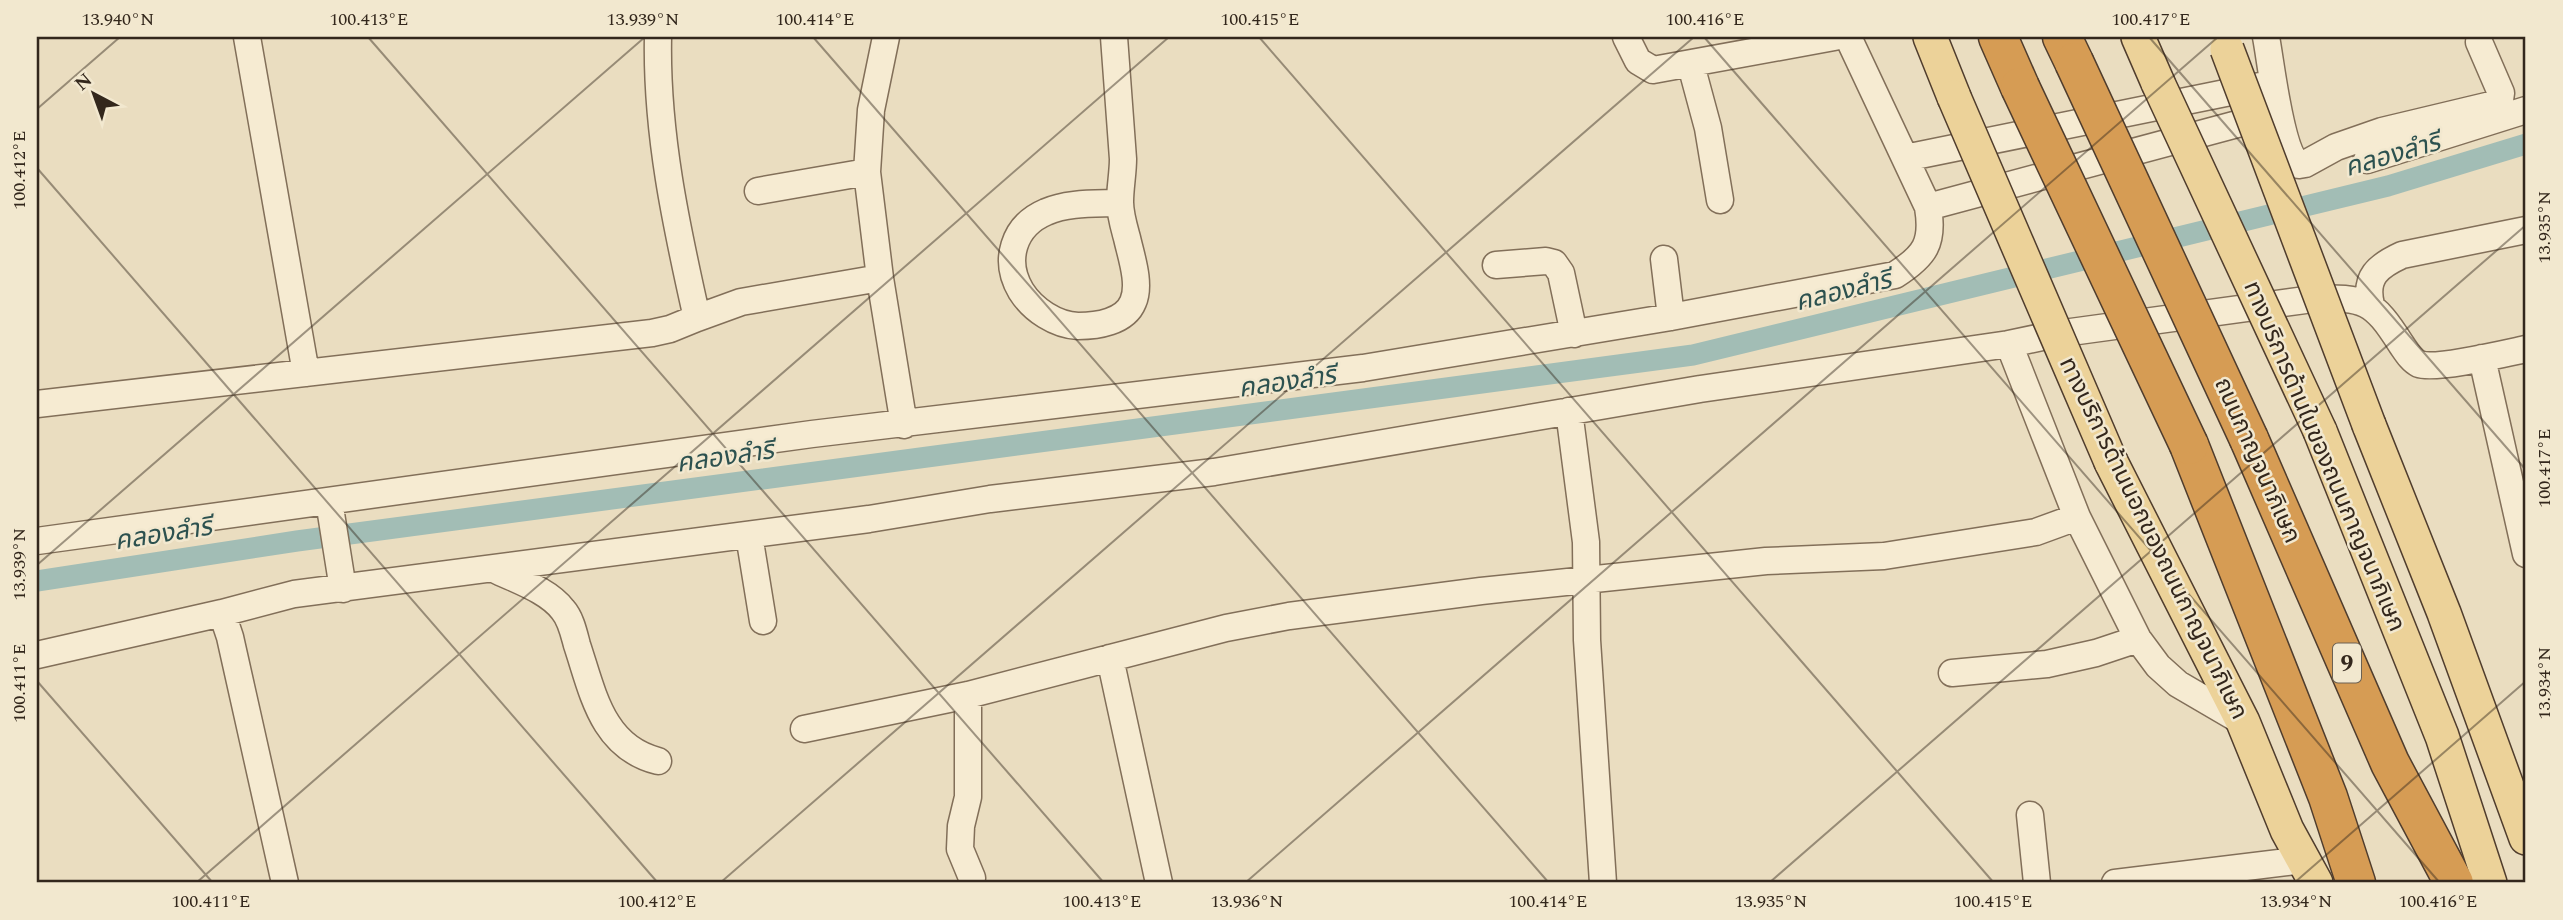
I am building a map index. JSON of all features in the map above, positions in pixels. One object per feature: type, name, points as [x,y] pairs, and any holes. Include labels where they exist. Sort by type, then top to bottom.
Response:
[{"type":"highway","points":[[1998,37],[2189,445],[2328,797],[2356,883]]},
{"type":"highway","name":"ถนนกาญจนาภิเษก","points":[[2068,50],[2249,439],[2390,764],[2454,883]]},
{"type":"main road","name":"ทางบริการด้านนอกของถนนกาญจนาภิเษก","points":[[1930,37],[2111,462],[2243,722],[2287,830],[2310,872]]},
{"type":"main road","name":"ทางบริการด้านในของถนนกาญจนาภิเษก","points":[[2138,37],[2319,431],[2442,736],[2490,883]]},
{"type":"main road","points":[[2225,43],[2369,425],[2444,613],[2526,838]]},
{"type":"street","points":[[247,37],[306,373]]},
{"type":"street","points":[[658,37],[657,86],[669,185],[697,318]]},
{"type":"street","points":[[886,37],[871,110],[867,172],[880,278],[904,425]]},
{"type":"street","points":[[1114,37],[1123,163],[1120,203],[1133,270],[1133,302],[1126,313],[1109,322],[1094,326],[1062,324],[1034,305],[1022,292],[1014,275],[1011,256],[1015,239],[1024,227],[1046,212],[1085,204],[1120,203]]},
{"type":"street","points":[[1626,37],[1638,61],[1653,70],[1834,37]]},
{"type":"street","points":[[37,541],[330,507],[813,435],[1363,368],[1574,334],[1895,275],[1912,264],[1923,252],[1930,237],[1928,207],[1848,37]]},
{"type":"street","points":[[2266,37],[2279,113],[2292,159],[2299,165],[2336,147],[2382,131],[2495,104],[2500,100],[2501,93],[2479,42]]},
{"type":"street","points":[[1691,65],[1708,128],[1720,200]]},
{"type":"street","points":[[1905,158],[2272,84]]},
{"type":"street","points":[[2367,160],[2526,110]]},
{"type":"street","points":[[1928,207],[2279,113]]},
{"type":"street","points":[[758,191],[867,172]]},
{"type":"street","points":[[2371,305],[2367,289],[2372,276],[2388,261],[2402,255],[2526,230]]},
{"type":"street","points":[[1664,259],[1671,317]]},
{"type":"street","points":[[1496,265],[1546,261],[1554,263],[1561,273],[1574,334]]},
{"type":"street","points":[[37,404],[652,333],[670,330],[741,302],[880,278]]},
{"type":"street","points":[[37,655],[222,614],[342,578],[494,569],[869,519],[990,499],[1214,472],[1569,411],[1989,347],[2056,334],[2313,299],[2346,298],[2371,305],[2385,319],[2409,356],[2420,365],[2482,358],[2526,349]]},
{"type":"street","points":[[1989,347],[2138,639],[2158,666],[2178,684],[2243,722]]},
{"type":"street","points":[[2482,358],[2526,554]]},
{"type":"street","points":[[1569,411],[1581,494],[1603,883]]},
{"type":"street","points":[[330,507],[342,578]]},
{"type":"street","points":[[804,729],[968,695],[1226,628],[1289,616],[1372,604],[1766,561],[1884,556],[2022,535],[2077,517]]},
{"type":"street","points":[[749,535],[763,621]]},
{"type":"street","points":[[494,569],[538,592],[564,611],[597,706],[610,729],[641,757],[658,761]]},
{"type":"street","points":[[222,614],[230,638],[285,883]]},
{"type":"street","points":[[1952,673],[2047,664],[2096,653],[2138,639]]},
{"type":"street","points":[[1110,658],[1159,883]]},
{"type":"street","points":[[968,695],[968,797],[961,826],[960,849],[972,878]]},
{"type":"street","points":[[2030,815],[2037,883]]},
{"type":"street","points":[[2115,883],[2310,872]]},
{"type":"waterway","name":"คลองลำรี","points":[[37,581],[297,541],[1693,355],[2388,186],[2526,144]]}]
